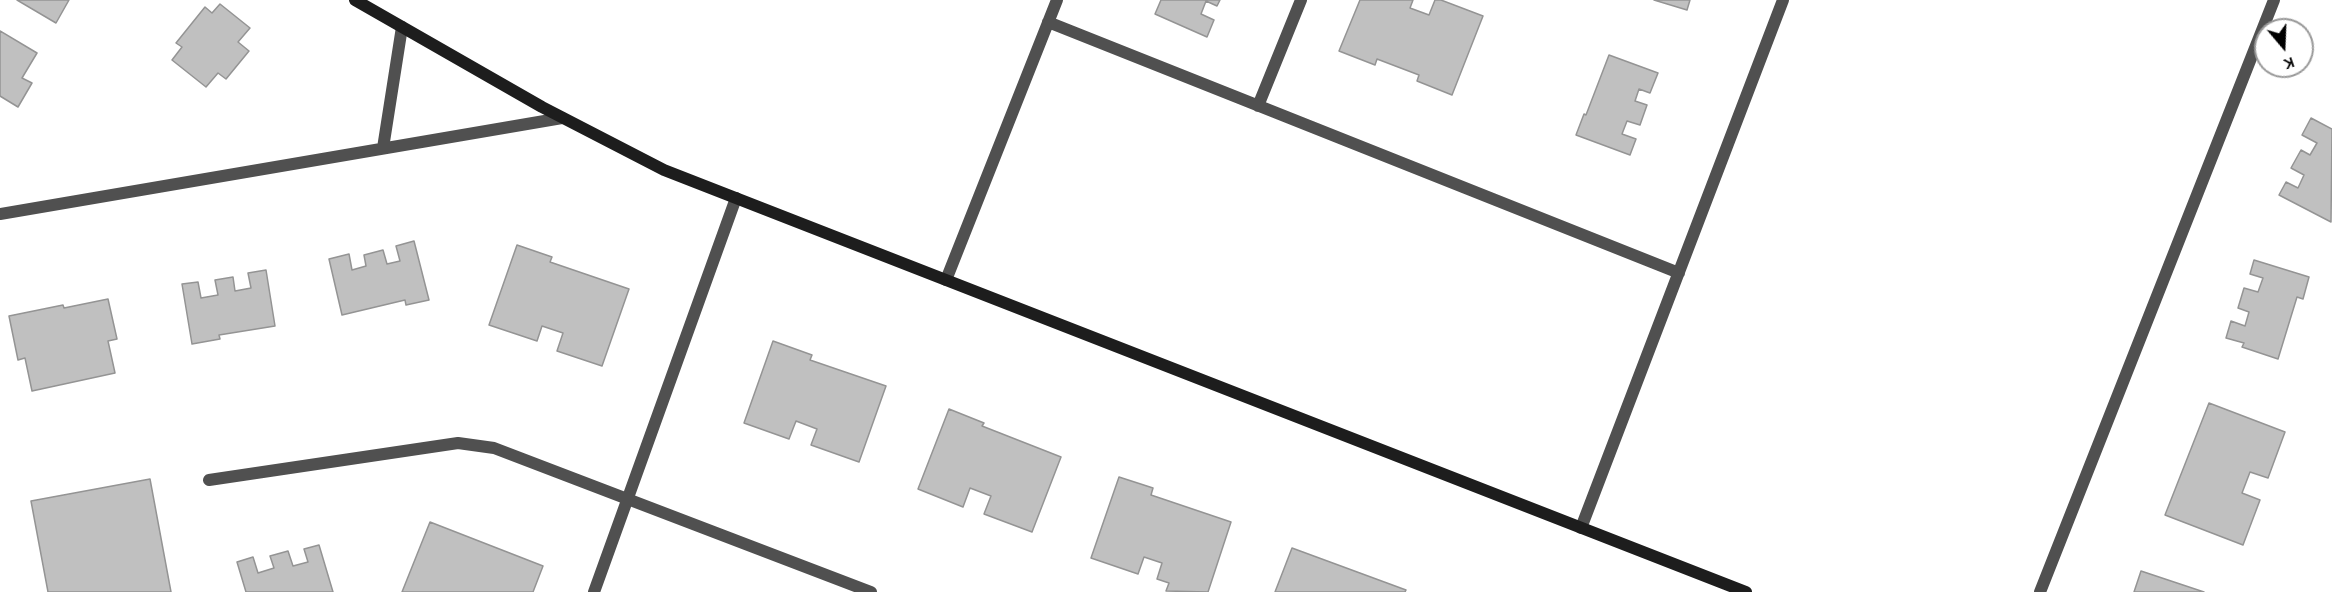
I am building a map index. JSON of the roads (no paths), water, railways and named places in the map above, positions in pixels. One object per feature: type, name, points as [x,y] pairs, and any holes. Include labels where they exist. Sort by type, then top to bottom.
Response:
[{"type":"street","points":[[355,0],[562,118],[664,170],[1746,592]]},
{"type":"street","points":[[946,280],[1057,0]]},
{"type":"street","points":[[1258,106],[1301,0]]},
{"type":"street","points":[[1581,528],[1783,0]]},
{"type":"street","points":[[2040,592],[2274,0]]},
{"type":"street","points":[[1048,22],[1679,273]]},
{"type":"street","points":[[383,148],[402,27]]},
{"type":"street","points":[[0,214],[562,118]]},
{"type":"street","points":[[594,592],[736,198]]},
{"type":"street","points":[[209,480],[458,444],[495,448],[871,592]]}]
